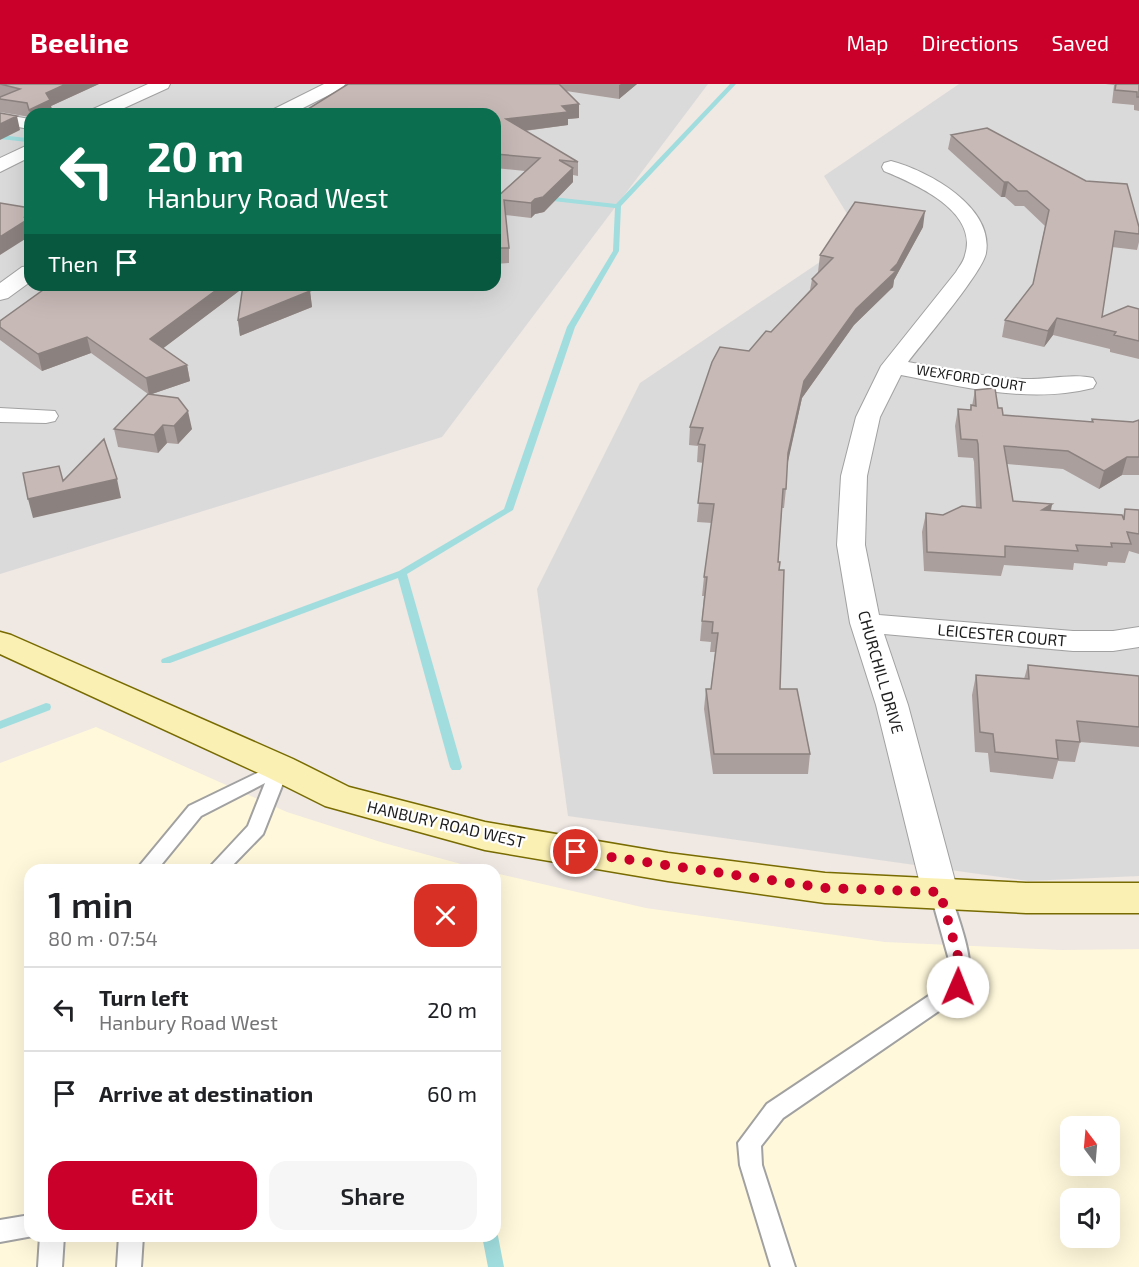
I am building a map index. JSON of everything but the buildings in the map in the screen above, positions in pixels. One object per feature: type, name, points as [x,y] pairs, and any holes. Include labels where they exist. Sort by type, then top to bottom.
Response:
[{"type":"main road","name":"HANBURY ROAD WEST","points":[[0,642],[280,768],[338,797],[484,836],[668,867],[825,888],[1026,898],[1139,898]]},
{"type":"street","points":[[110,108],[162,84]]},
{"type":"street","points":[[290,108],[337,84]]},
{"type":"street","points":[[0,119],[24,123]]},
{"type":"street","points":[[0,166],[24,152]]},
{"type":"street","name":"CHURCHILL DRIVE","points":[[891,167],[923,181],[940,192],[967,215],[976,235],[976,255],[965,274],[893,366],[868,417],[854,476],[851,545],[865,623],[892,705],[940,892]]},
{"type":"street","points":[[0,293],[24,277]]},
{"type":"street","name":"WEXFORD COURT","points":[[893,366],[1011,388],[1050,388],[1084,383]]},
{"type":"street","points":[[0,415],[46,416]]},
{"type":"street","name":"LEICESTER COURT","points":[[865,623],[1073,641],[1113,641],[1139,637]]},
{"type":"lane","points":[[151,864],[195,811],[280,768]]},
{"type":"lane","points":[[223,864],[256,829],[280,768]]},
{"type":"lane","points":[[783,1267],[751,1165],[749,1143],[775,1111],[958,987],[961,967],[940,892]]},
{"type":"lane","points":[[0,1231],[24,1227]]},
{"type":"lane","points":[[50,1267],[52,1242]]},
{"type":"lane","points":[[129,1267],[131,1242]]},
{"type":"shaded area","points":[[0,84],[708,84],[442,437],[0,574]]},
{"type":"shaded area","points":[[959,84],[1139,84],[1139,876],[1028,881],[568,816],[537,589],[640,383],[860,235],[824,176]]},
{"type":"shaded area","points":[[96,727],[287,812],[384,843],[461,864],[24,864],[24,1242],[501,1242],[501,874],[646,908],[885,942],[1061,950],[1139,949],[1139,1267],[0,1267],[0,763]]},
{"type":"waterway","points":[[618,206],[733,84]]},
{"type":"waterway","points":[[0,137],[24,140]]},
{"type":"waterway","points":[[501,194],[514,195]]},
{"type":"waterway","points":[[544,198],[618,206]]},
{"type":"waterway","points":[[402,573],[508,510],[571,327],[616,251],[618,206]]},
{"type":"waterway","points":[[166,661],[402,573]]},
{"type":"waterway","points":[[402,573],[456,767]]},
{"type":"waterway","points":[[0,725],[46,707]]},
{"type":"waterway","points":[[491,1242],[496,1267]]},
{"type":"route","points":[[576,852],[825,888],[940,892],[961,967],[958,987]]}]
